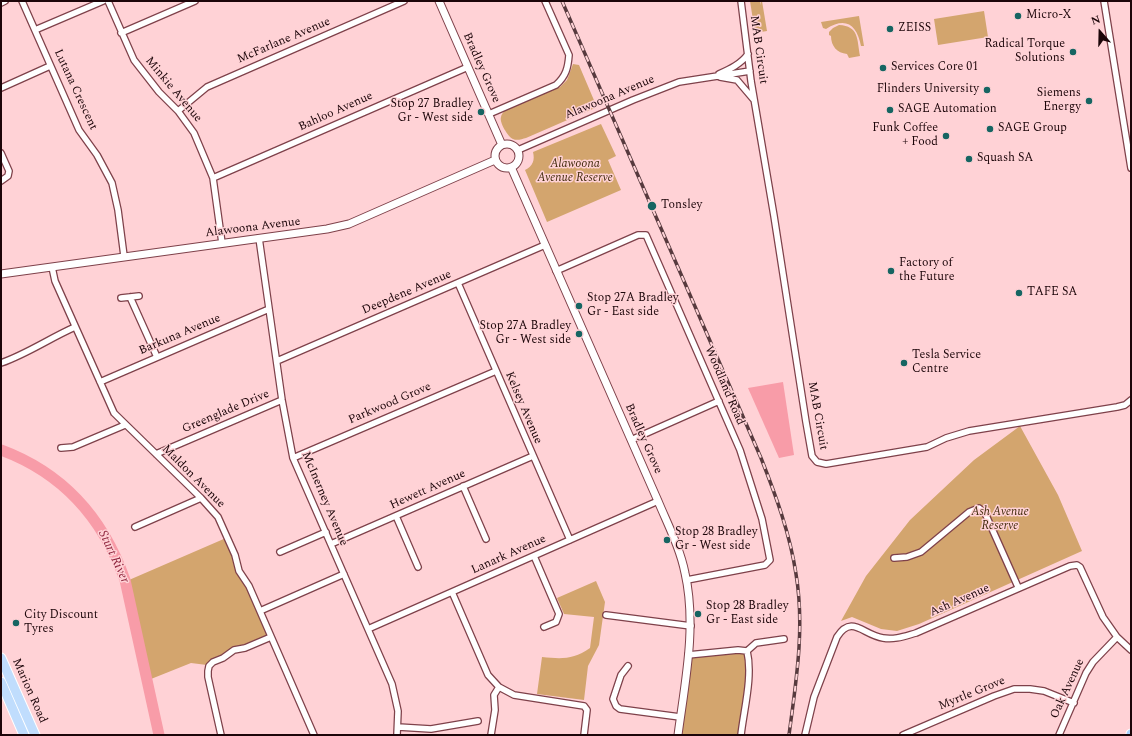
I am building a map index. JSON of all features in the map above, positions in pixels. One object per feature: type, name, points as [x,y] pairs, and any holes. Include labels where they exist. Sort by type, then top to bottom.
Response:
[{"type":"main road","name":"Marion Road","points":[[1,658],[35,735]]},
{"type":"main road","name":"Marion Road","points":[[1,682],[24,735]]},
{"type":"street","points":[[1,3],[5,1]]},
{"type":"street","name":"Lutana Crescent","points":[[22,1],[79,130],[98,155],[112,183],[118,210],[124,256]]},
{"type":"street","points":[[35,30],[103,1]]},
{"type":"street","name":"Minkie Avenue","points":[[108,1],[134,60],[159,92],[178,111],[194,132],[213,178],[222,243]]},
{"type":"street","points":[[121,33],[195,1]]},
{"type":"street","name":"McFarlane Avenue","points":[[178,111],[207,86],[404,1]]},
{"type":"street","name":"Bradley Grove","points":[[439,1],[502,145]]},
{"type":"street","points":[[489,114],[556,85],[564,77],[569,62],[569,55],[545,1]]},
{"type":"street","name":"MAB Circuit","points":[[741,1],[750,71],[776,227],[810,449],[812,456],[817,462],[826,464],[927,447],[946,438],[969,431],[1117,407],[1125,405],[1131,400]]},
{"type":"street","points":[[1104,1],[1131,168]]},
{"type":"street","name":"Alawoona Avenue","points":[[714,76],[734,67],[744,60],[748,54]]},
{"type":"street","points":[[1,88],[50,66]]},
{"type":"street","name":"Bahloo Avenue","points":[[213,178],[468,66]]},
{"type":"street","name":"Alawoona Avenue","points":[[518,150],[633,100],[679,82],[750,71]]},
{"type":"street","name":"MAB Circuit","points":[[714,76],[737,80],[755,102]]},
{"type":"street","points":[[509,144],[518,150],[519,158],[511,167],[503,167],[497,163],[495,157],[496,150],[502,145],[509,144]]},
{"type":"street","points":[[1,153],[9,171],[8,176],[1,181]]},
{"type":"street","name":"Alawoona Avenue","points":[[1,274],[327,229],[349,224],[496,160]]},
{"type":"street","name":"Bradley Grove","points":[[511,167],[658,501],[674,540],[687,580],[690,600],[691,626],[678,735]]},
{"type":"street","name":"Woodland Road","points":[[556,271],[638,235],[646,236],[740,450],[762,519],[770,560],[765,565],[687,580]]},
{"type":"street","name":"McInerney Avenue","points":[[259,238],[282,400],[293,458],[332,544],[392,684],[398,711],[397,735]]},
{"type":"street","name":"Deepdene Avenue","points":[[277,361],[545,245]]},
{"type":"street","name":"Maldon Avenue","points":[[52,267],[55,281],[114,413],[218,516],[235,555],[239,571],[249,586],[314,735]]},
{"type":"street","name":"Kelsey Avenue","points":[[458,283],[532,456],[570,540]]},
{"type":"street","points":[[121,298],[139,296]]},
{"type":"street","points":[[130,297],[156,357]]},
{"type":"street","name":"Barkuna Avenue","points":[[100,382],[269,309]]},
{"type":"street","points":[[1,363],[31,351],[53,337],[75,327]]},
{"type":"street","name":"Parkwood Grove","points":[[293,458],[496,371]]},
{"type":"street","name":"Greenglade Drive","points":[[156,454],[282,400]]},
{"type":"street","points":[[632,440],[719,401]]},
{"type":"street","points":[[61,448],[73,447],[125,425]]},
{"type":"street","name":"Hewett Avenue","points":[[332,544],[532,456]]},
{"type":"street","points":[[463,486],[486,539]]},
{"type":"street","points":[[135,528],[201,498]]},
{"type":"street","name":"Lanark Avenue","points":[[368,629],[658,501]]},
{"type":"street","points":[[894,558],[907,557],[921,552],[969,512],[979,508],[986,513],[1018,588]]},
{"type":"street","points":[[396,516],[418,567]]},
{"type":"street","points":[[280,552],[326,532]]},
{"type":"street","points":[[534,556],[559,614],[556,622],[544,627]]},
{"type":"street","name":"Ash Avenue","points":[[805,735],[814,697],[837,637],[842,629],[849,626],[855,626],[867,633],[883,638],[898,638],[916,633],[1070,566],[1077,565],[1082,569],[1103,617],[1117,637]]},
{"type":"street","points":[[260,612],[344,574]]},
{"type":"street","points":[[452,592],[488,675],[499,687],[514,695],[581,704],[586,708],[587,712],[584,735]]},
{"type":"street","points":[[606,615],[691,626]]},
{"type":"street","points":[[221,735],[208,677],[209,666],[234,650],[245,648],[271,637]]},
{"type":"street","points":[[1117,637],[1131,650]]},
{"type":"street","name":"Oak Avenue","points":[[1059,735],[1092,662],[1117,637]]},
{"type":"street","points":[[688,655],[738,650],[747,651],[756,643],[784,639]]},
{"type":"street","points":[[740,735],[748,681],[749,662],[747,651]]},
{"type":"street","points":[[628,666],[621,675],[613,699],[616,706],[620,708],[680,717]]},
{"type":"street","points":[[490,735],[495,710],[494,695],[499,687]]},
{"type":"street","name":"Myrtle Grove","points":[[903,735],[1014,689],[1044,691],[1074,703]]},
{"type":"street","points":[[398,727],[431,729],[478,721]]},
{"type":"green space","points":[[750,1],[760,1],[761,5],[762,1],[767,31],[755,33]]},
{"type":"green space","points":[[984,11],[988,37],[938,45],[934,19]]},
{"type":"green space","points":[[859,16],[864,46],[861,46],[857,33],[850,25],[839,23],[826,29],[823,28],[821,22]]},
{"type":"green space","points":[[839,25],[846,26],[854,31],[856,34],[860,56],[849,58],[847,54],[838,51],[833,46],[829,32]]},
{"type":"green space","points":[[573,64],[579,65],[596,105],[595,108],[526,138],[516,140],[511,138],[501,122],[501,116],[504,111],[560,87],[567,80]]},
{"type":"green space","name":"Alawoona Avenue Reserve","points":[[601,124],[616,156],[608,160],[621,190],[547,222],[525,170],[530,167],[533,162],[533,152]]},
{"type":"green space","name":"Ash Avenue Reserve","points":[[1020,426],[1058,495],[1082,551],[919,624],[897,631],[881,629],[852,617],[841,621],[866,576],[910,520],[974,460]]},
{"type":"green space","points":[[226,538],[269,635],[207,665],[191,663],[151,679],[129,580]]},
{"type":"green space","points":[[596,581],[605,602],[599,645],[588,666],[584,700],[537,694],[542,657],[567,658],[578,655],[590,648],[594,617],[564,614],[557,598]]},
{"type":"green space","points":[[746,652],[747,683],[739,735],[682,735],[692,657]]},
{"type":"shaded area","points":[[783,382],[794,455],[779,458],[748,388]]},
{"type":"waterway","name":"Sturt River","points":[[1,450],[43,471],[62,485],[78,500],[105,537],[125,580],[159,735]]},
{"type":"railway","points":[[562,1],[761,458],[782,515],[796,574],[800,614],[800,635],[789,735]]},
{"type":"place","name":"Micro-X","points":[[1018,16]]},
{"type":"place","name":"ZEISS","points":[[890,29]]},
{"type":"place","name":"Radical Torque Solutions","points":[[1073,52]]},
{"type":"place","name":"Services Core 01","points":[[883,68]]},
{"type":"place","name":"Flinders University","points":[[987,90]]},
{"type":"place","name":"Siemens Energy","points":[[1089,101]]},
{"type":"place","name":"SAGE Automation","points":[[890,110]]},
{"type":"place","name":"Stop 27 Bradley Gr - West side","points":[[481,112]]},
{"type":"place","name":"SAGE Group","points":[[990,129]]},
{"type":"place","name":"Funk Coffee + Food","points":[[946,136]]},
{"type":"place","name":"Squash SA","points":[[969,159]]},
{"type":"place","name":"Tonsley","points":[[652,206]]},
{"type":"place","name":"Factory of the Future","points":[[891,271]]},
{"type":"place","name":"TAFE SA","points":[[1019,293]]},
{"type":"place","name":"Stop 27A Bradley Gr - East side","points":[[579,306]]},
{"type":"place","name":"Stop 27A Bradley Gr - West side","points":[[579,334]]},
{"type":"place","name":"Tesla Service Centre","points":[[904,363]]},
{"type":"place","name":"Stop 28 Bradley Gr - West side","points":[[667,540]]},
{"type":"place","name":"Stop 28 Bradley Gr - East side","points":[[698,614]]},
{"type":"place","name":"City Discount Tyres","points":[[16,623]]}]
